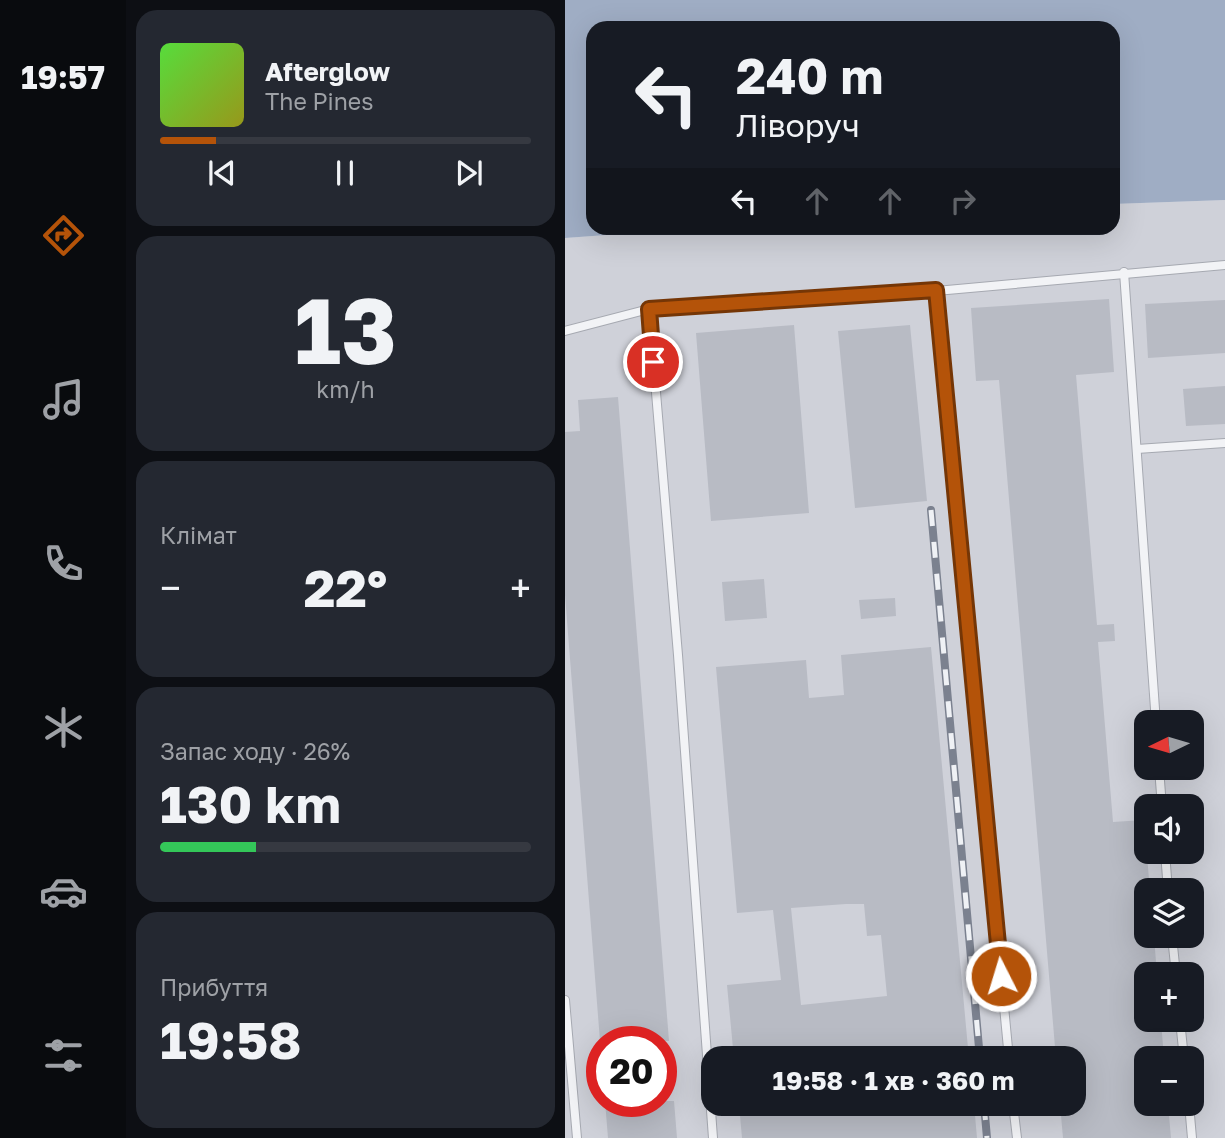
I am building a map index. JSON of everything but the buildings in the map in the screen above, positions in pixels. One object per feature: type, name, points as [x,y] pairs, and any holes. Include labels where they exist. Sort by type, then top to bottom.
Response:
[{"type":"lane","points":[[565,331],[649,309],[936,290],[1225,265]]},
{"type":"lane","points":[[1124,272],[1155,710]]},
{"type":"lane","points":[[936,290],[1008,1046]]},
{"type":"lane","points":[[649,309],[678,656],[713,1138]]},
{"type":"lane","points":[[1137,449],[1225,443]]},
{"type":"lane","points":[[565,1000],[577,1138]]},
{"type":"lane","points":[[1015,1116],[1017,1138]]},
{"type":"lane","points":[[1190,1116],[1193,1138]]},
{"type":"shaded area","points":[[1225,200],[1225,1138],[565,1138],[565,238],[607,235],[1120,235],[1120,204]]},
{"type":"water","points":[[565,0],[1225,0],[1225,200],[1120,204],[1120,21],[586,21],[586,235],[607,235],[565,238]]},
{"type":"railway","points":[[931,510],[979,1046]]},
{"type":"railway","points":[[985,1116],[987,1138]]},
{"type":"route","points":[[653,362],[649,309],[936,290],[1001,976]]}]
